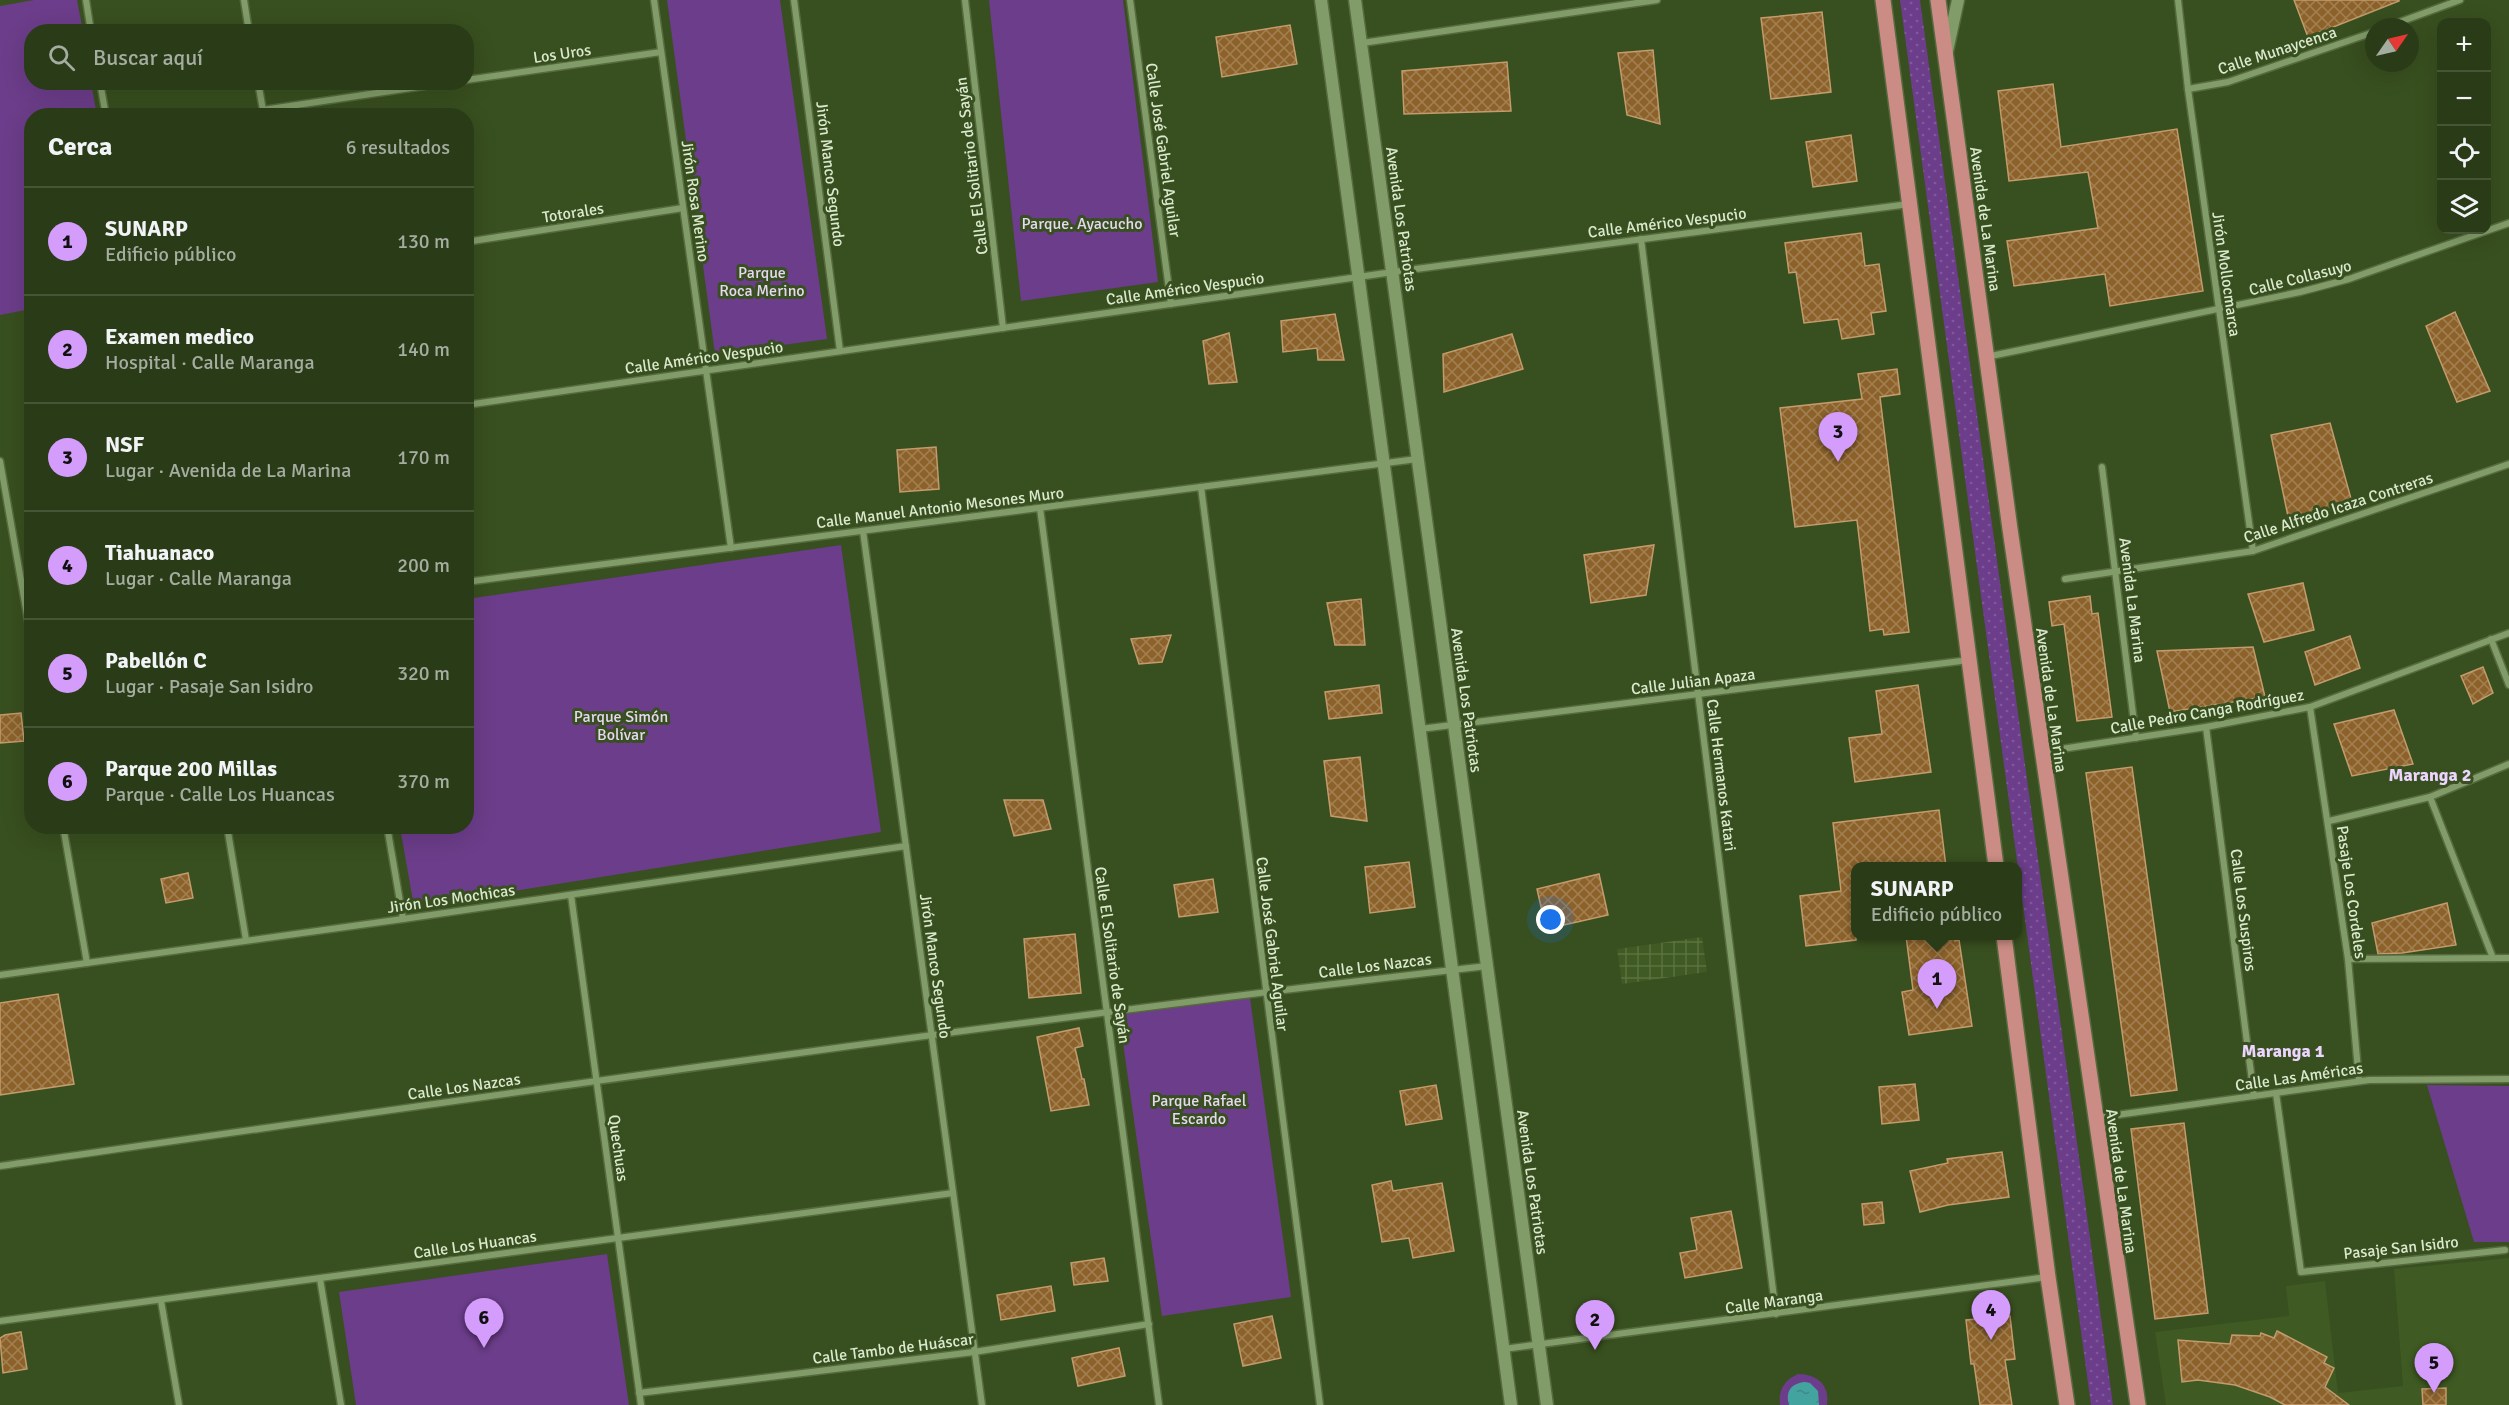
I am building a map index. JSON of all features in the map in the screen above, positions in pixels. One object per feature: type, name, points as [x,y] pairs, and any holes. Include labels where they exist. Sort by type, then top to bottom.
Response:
[{"type":"main road","points":[[1321,0],[1511,1405]]},
{"type":"main road","name":"Avenida Los Patriotas","points":[[1355,0],[1547,1405]]},
{"type":"main road","points":[[1882,0],[1995,862]]},
{"type":"main road","name":"Avenida de La Marina","points":[[1938,0],[1985,358],[2138,1405]]},
{"type":"main road","points":[[1946,55],[1959,0]]},
{"type":"main road","points":[[2005,940],[2067,1405]]},
{"type":"main road","points":[[2135,1385],[2149,1405]]},
{"type":"street","points":[[86,0],[90,24]]},
{"type":"street","points":[[244,0],[248,24]]},
{"type":"street","name":"Jirón Rosa Merino","points":[[654,0],[731,548]]},
{"type":"street","name":"Jirón Manco Segundo","points":[[794,0],[840,351]]},
{"type":"street","name":"Calle El Solitario de Sayán","points":[[965,0],[1003,328]]},
{"type":"street","name":"Calle José Gabriel Aguilar","points":[[1130,0],[1171,304]]},
{"type":"street","points":[[1362,43],[1657,0]]},
{"type":"street","name":"Jirón Mollocmarca","points":[[2178,0],[2188,89],[2253,551]]},
{"type":"street","points":[[2411,18],[2460,0]]},
{"type":"street","name":"Calle Munaycenca","points":[[2188,89],[2228,82],[2365,35]]},
{"type":"street","name":"Los Uros","points":[[474,79],[661,52]]},
{"type":"street","points":[[101,90],[105,108]]},
{"type":"street","points":[[259,90],[262,108]]},
{"type":"street","points":[[293,108],[402,90]]},
{"type":"street","name":"Calle Américo Vespucio","points":[[474,404],[1393,272],[1909,204]]},
{"type":"street","name":"Totorales","points":[[474,241],[683,208]]},
{"type":"street","name":"Calle Collasuyo","points":[[1985,358],[2219,310],[2349,279],[2509,223]]},
{"type":"street","name":"Calle Hermanos Katari","points":[[1641,239],[1776,1314]]},
{"type":"street","name":"Calle Manuel Antonio Mesones Muro","points":[[474,581],[1418,459]]},
{"type":"street","points":[[0,461],[3,497],[24,603]]},
{"type":"street","name":"Calle Alfredo Icaza Contreras","points":[[2065,579],[2253,551],[2509,464]]},
{"type":"street","name":"Avenida La Marina","points":[[2102,467],[2136,738]]},
{"type":"street","name":"Calle José Gabriel Aguilar","points":[[1201,487],[1320,1405]]},
{"type":"street","name":"Calle El Solitario de Sayán","points":[[1040,508],[1159,1405]]},
{"type":"street","name":"Jirón Manco Segundo","points":[[863,531],[982,1405]]},
{"type":"street","name":"Calle Pedro Canga Rodríguez","points":[[2042,752],[2206,727],[2310,707],[2509,633]]},
{"type":"street","points":[[2491,639],[2509,685]]},
{"type":"street","name":"Calle Julian Apaza","points":[[1420,729],[1969,660]]},
{"type":"street","name":"Pasaje Los Cordeles","points":[[2310,707],[2329,821],[2348,960],[2359,1081]]},
{"type":"street","name":"Calle Los Suspiros","points":[[2206,727],[2254,1096]]},
{"type":"street","points":[[2329,821],[2430,797],[2509,764]]},
{"type":"street","points":[[2430,797],[2493,958]]},
{"type":"street","points":[[64,834],[87,963]]},
{"type":"street","points":[[228,834],[246,940]]},
{"type":"street","points":[[388,834],[403,919]]},
{"type":"street","name":"Jirón Los Mochicas","points":[[0,975],[906,846]]},
{"type":"street","name":"Quechuas","points":[[571,895],[641,1405]]},
{"type":"street","points":[[2348,960],[2509,958]]},
{"type":"street","name":"Calle Los Nazcas","points":[[0,1166],[931,1034],[1266,991],[1487,966]]},
{"type":"street","name":"Calle Las Américas","points":[[2095,1118],[2359,1081],[2509,1079]]},
{"type":"street","name":"Pasaje San Isidro","points":[[2276,1093],[2301,1272],[2505,1250]]},
{"type":"street","name":"Calle Los Huancas","points":[[0,1321],[953,1193]]},
{"type":"street","name":"Calle Maranga","points":[[1504,1349],[2048,1277]]},
{"type":"street","points":[[320,1279],[341,1405]]},
{"type":"street","points":[[161,1300],[179,1405]]},
{"type":"street","name":"Calle Tambo de Huáscar","points":[[639,1393],[975,1352],[1149,1324]]},
{"type":"shaded area","points":[[1702,937],[1707,972],[1622,984],[1617,949]]},
{"type":"shaded area","points":[[2509,1258],[2509,1405],[2166,1405],[2155,1332],[2289,1316],[2286,1286],[2325,1281],[2338,1393],[2403,1386],[2394,1269]]},
{"type":"green space","points":[[34,0],[77,0],[82,24],[24,24],[24,90],[92,90],[96,108],[24,108],[24,310],[0,315],[0,6]]},
{"type":"green space","name":"Parque Roca Merino","points":[[667,0],[780,0],[827,339],[715,354]]},
{"type":"green space","name":"Parque. Ayacucho","points":[[989,0],[1123,0],[1158,282],[1021,301]]},
{"type":"green space","points":[[1900,0],[1920,0],[2113,1405],[2091,1405],[2022,897],[2022,862],[2017,862]]},
{"type":"green space","name":"Parque Simón Bolívar","points":[[841,545],[881,832],[414,907],[401,834],[474,834],[474,598]]},
{"type":"green space","name":"Parque Rafael Escardo","points":[[1250,998],[1291,1297],[1162,1316],[1119,1015]]},
{"type":"green space","points":[[2427,1085],[2509,1086],[2509,1242],[2474,1242]]},
{"type":"green space","points":[[607,1254],[629,1405],[356,1405],[339,1292]]},
{"type":"green space","points":[[1798,1374],[1811,1376],[1821,1382],[1826,1392],[1827,1405],[1780,1405],[1783,1386]]},
{"type":"water","points":[[1810,1383],[1818,1391],[1819,1405],[1789,1405],[1790,1389],[1796,1384]]},
{"type":"building","points":[[2294,0],[2399,0],[2399,1],[2308,37]]},
{"type":"building","points":[[1822,12],[1831,92],[1771,99],[1761,18]]},
{"type":"building","points":[[1290,25],[1297,64],[1222,77],[1216,37]]},
{"type":"building","points":[[1653,50],[1660,124],[1627,115],[1618,53]]},
{"type":"building","points":[[1507,62],[1511,111],[1404,114],[1402,71]]},
{"type":"building","points":[[2053,84],[2061,147],[2177,129],[2203,291],[2110,306],[2105,274],[2014,286],[2007,241],[2098,228],[2088,172],[2009,181],[1998,91]]},
{"type":"building","points":[[1851,135],[1857,181],[1813,187],[1806,142]]},
{"type":"building","points":[[1861,233],[1865,266],[1879,264],[1886,311],[1871,313],[1874,334],[1842,339],[1838,319],[1804,323],[1796,272],[1789,273],[1785,243]]},
{"type":"building","points":[[2455,312],[2490,391],[2457,402],[2426,326]]},
{"type":"building","points":[[1335,314],[1344,360],[1318,360],[1317,348],[1283,352],[1281,321]]},
{"type":"building","points":[[1229,333],[1237,382],[1209,384],[1203,341]]},
{"type":"building","points":[[1512,334],[1523,369],[1444,392],[1443,354]]},
{"type":"building","points":[[1897,369],[1900,394],[1880,397],[1909,632],[1884,635],[1883,629],[1870,631],[1857,520],[1795,527],[1780,408],[1862,399],[1858,374]]},
{"type":"building","points":[[2330,423],[2353,506],[2289,521],[2271,435]]},
{"type":"building","points":[[936,447],[939,489],[900,492],[897,450]]},
{"type":"building","points":[[1654,545],[1646,595],[1591,603],[1584,555]]},
{"type":"building","points":[[2303,583],[2314,630],[2264,642],[2248,594]]},
{"type":"building","points":[[2090,596],[2092,614],[2098,613],[2112,717],[2077,721],[2064,624],[2052,626],[2049,602]]},
{"type":"building","points":[[1361,599],[1365,645],[1335,645],[1327,603]]},
{"type":"building","points":[[1171,635],[1162,662],[1139,664],[1131,639]]},
{"type":"building","points":[[2350,636],[2360,668],[2315,685],[2305,652]]},
{"type":"building","points":[[2253,647],[2265,697],[2170,712],[2157,651]]},
{"type":"building","points":[[2483,667],[2493,693],[2473,704],[2461,676]]},
{"type":"building","points":[[1379,685],[1382,713],[1329,719],[1325,692]]},
{"type":"building","points":[[1918,685],[1931,772],[1855,782],[1849,738],[1882,734],[1876,691]]},
{"type":"building","points":[[2394,710],[2413,764],[2352,776],[2334,724]]},
{"type":"building","points":[[21,713],[24,741],[0,743],[0,715]]},
{"type":"building","points":[[1360,757],[1367,821],[1331,816],[1324,761]]},
{"type":"building","points":[[2132,767],[2177,1090],[2131,1096],[2086,773]]},
{"type":"building","points":[[1004,800],[1043,800],[1051,829],[1014,836]]},
{"type":"building","points":[[1939,810],[1945,862],[1851,862],[1851,940],[1856,940],[1806,946],[1800,896],[1841,891],[1833,823]]},
{"type":"building","points":[[1409,862],[1415,907],[1370,913],[1365,867]]},
{"type":"building","points":[[188,873],[193,898],[166,903],[161,879]]},
{"type":"building","points":[[1599,874],[1608,915],[1546,929],[1537,889]]},
{"type":"building","points":[[1213,879],[1218,912],[1179,917],[1174,885]]},
{"type":"building","points":[[2447,903],[2456,945],[2378,954],[2372,923]]},
{"type":"building","points":[[1075,934],[1081,993],[1029,998],[1024,939]]},
{"type":"building","points":[[1907,940],[1959,940],[1972,1026],[1909,1035],[1902,992],[1913,990]]},
{"type":"building","points":[[58,994],[74,1084],[0,1095],[0,1003]]},
{"type":"building","points":[[1079,1028],[1083,1046],[1075,1048],[1089,1105],[1051,1111],[1037,1037]]},
{"type":"building","points":[[1915,1084],[1919,1120],[1882,1124],[1879,1087]]},
{"type":"building","points":[[1436,1085],[1442,1119],[1406,1125],[1400,1091]]},
{"type":"building","points":[[2184,1123],[2208,1313],[2155,1319],[2131,1129]]},
{"type":"building","points":[[2002,1152],[2009,1197],[1948,1205],[1920,1212],[1910,1171],[1948,1163],[1947,1159]]},
{"type":"building","points":[[1391,1181],[1393,1191],[1442,1183],[1454,1251],[1413,1258],[1409,1238],[1382,1242],[1372,1185]]},
{"type":"building","points":[[1882,1202],[1884,1223],[1864,1225],[1862,1204]]},
{"type":"building","points":[[1731,1211],[1742,1268],[1685,1278],[1680,1253],[1697,1250],[1691,1218]]},
{"type":"building","points":[[1104,1258],[1108,1281],[1074,1285],[1071,1263]]},
{"type":"building","points":[[1051,1286],[1055,1311],[1001,1320],[997,1295]]},
{"type":"building","points":[[1272,1316],[1281,1358],[1243,1366],[1234,1324]]},
{"type":"building","points":[[2010,1316],[2015,1359],[2005,1360],[2012,1405],[1980,1405],[1974,1364],[1971,1364],[1966,1320]]},
{"type":"building","points":[[2277,1331],[2327,1357],[2324,1363],[2334,1368],[2325,1387],[2349,1405],[2285,1405],[2270,1397],[2235,1385],[2198,1380],[2182,1382],[2178,1340],[2230,1344],[2232,1335],[2260,1336],[2261,1333],[2274,1338]]},
{"type":"building","points":[[21,1332],[27,1369],[3,1373],[0,1338]]},
{"type":"building","points":[[1119,1348],[1125,1376],[1078,1386],[1072,1358]]},
{"type":"building","points":[[2446,1388],[2446,1405],[2423,1405],[2422,1389]]},
{"type":"place","name":"NSF","points":[[1838,462]]},
{"type":"place","name":"SUNARP","points":[[1937,1009]]},
{"type":"place","name":"Tiahuanaco","points":[[1991,1340]]},
{"type":"place","name":"Parque 200 Millas","points":[[484,1348]]},
{"type":"place","name":"Examen medico","points":[[1595,1350]]},
{"type":"place","name":"Pabellón C","points":[[2434,1393]]},
{"type":"district","name":"Maranga 2","points":[[2430,775]]},
{"type":"district","name":"Maranga 1","points":[[2283,1051]]}]
